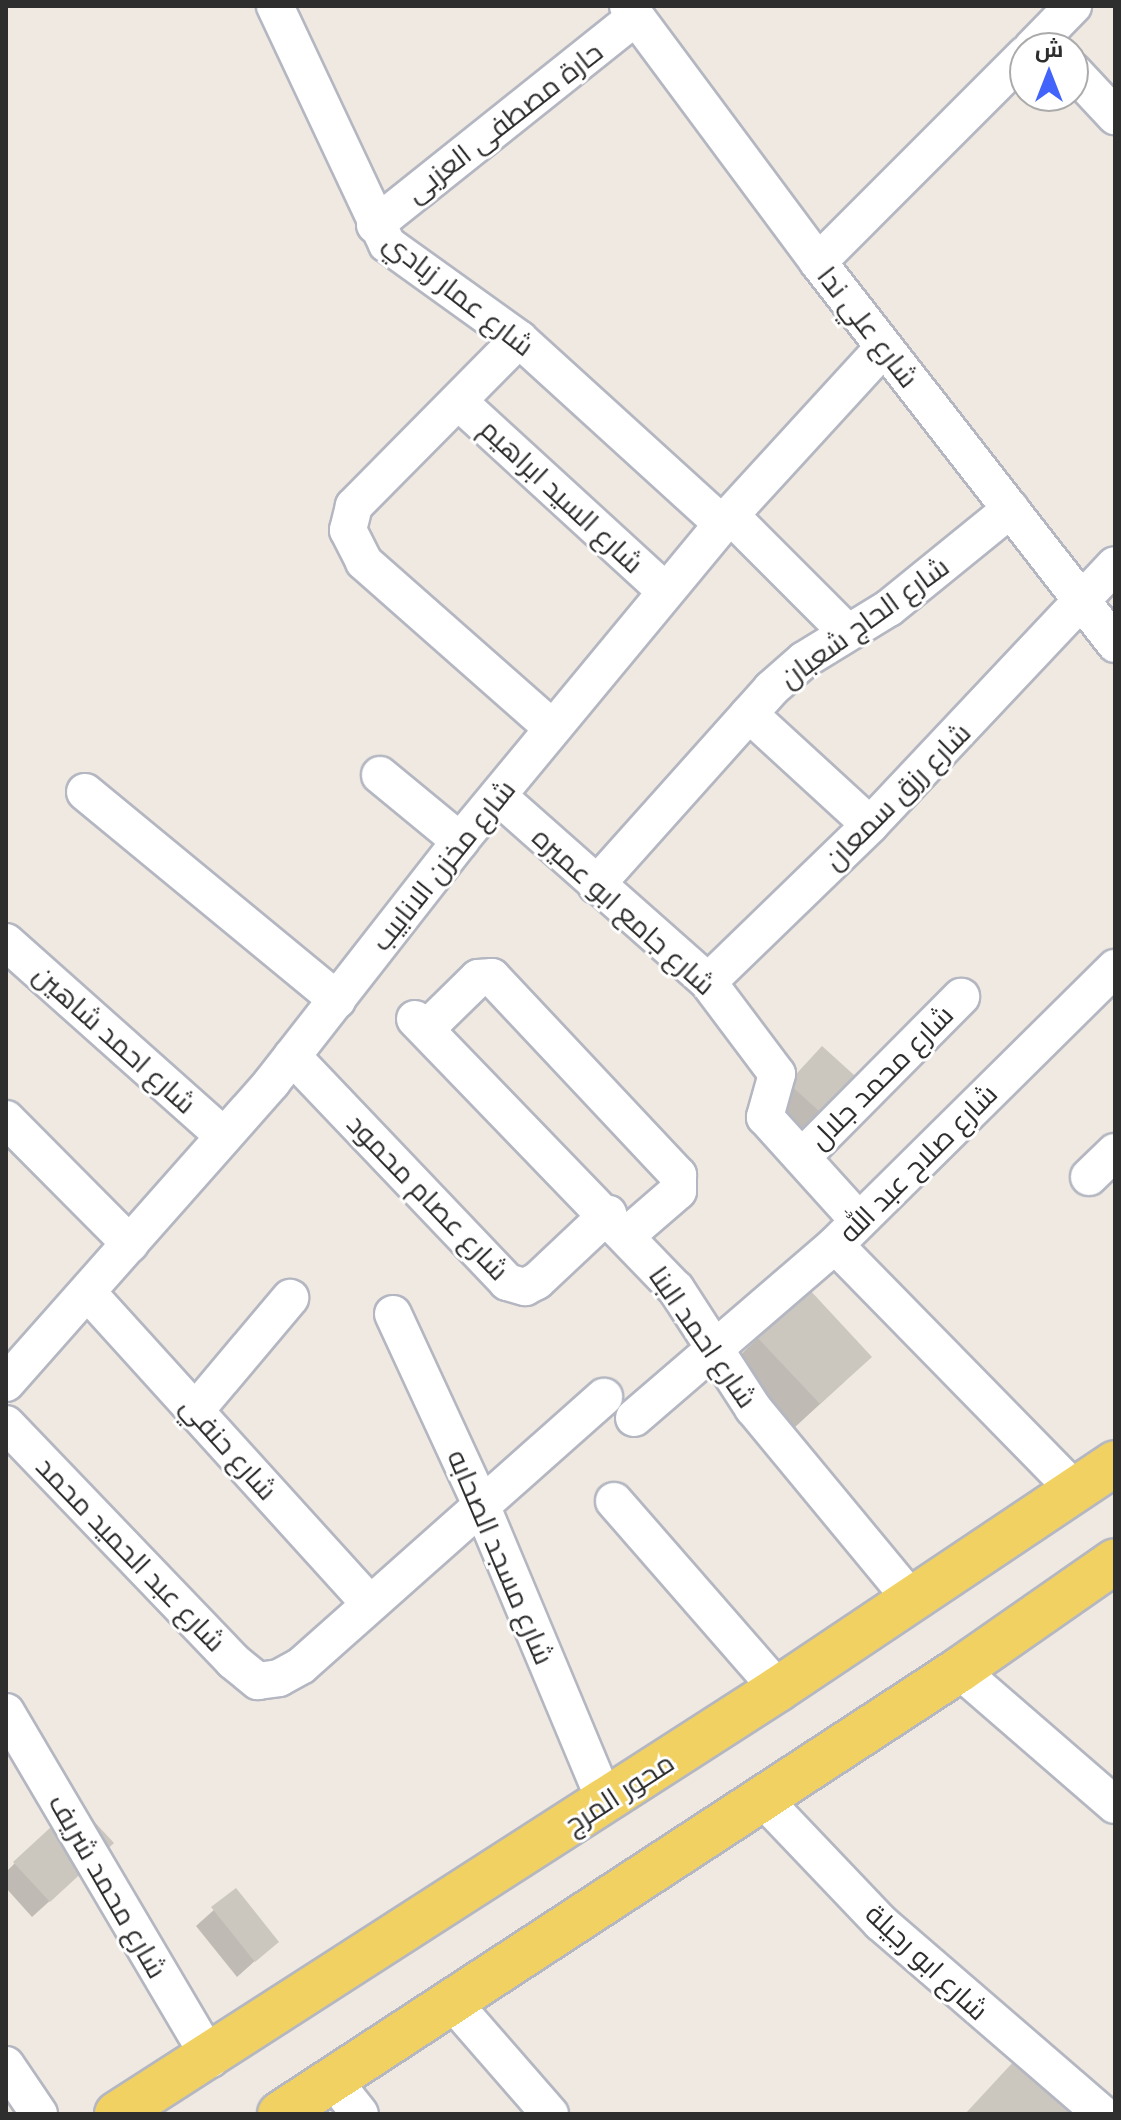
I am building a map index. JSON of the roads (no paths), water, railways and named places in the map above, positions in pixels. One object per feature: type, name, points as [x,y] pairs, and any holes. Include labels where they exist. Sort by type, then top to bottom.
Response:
[{"type":"main road","name":"محور المرج","points":[[117,2114],[210,2059],[778,1689],[1115,1463]]},
{"type":"main road","points":[[280,2114],[454,2004],[959,1670],[1115,1561]]},
{"type":"street","name":"شارع عمار زبادي","points":[[275,6],[375,225],[387,244],[519,339],[726,519],[847,632]]},
{"type":"street","points":[[1051,32],[1073,6]]},
{"type":"street","name":"حارة مصطفى العزبى","points":[[375,225],[632,10]]},
{"type":"street","name":"شارع علي ندا","points":[[632,10],[883,348],[1115,644]]},
{"type":"street","points":[[818,262],[1009,75]]},
{"type":"street","points":[[1089,88],[1115,116]]},
{"type":"street","points":[[519,339],[354,506],[350,542],[364,562],[552,728]]},
{"type":"street","name":"شارع مخزن الانابيب","points":[[6,1383],[89,1294],[292,1056],[460,841],[726,519],[883,348]]},
{"type":"street","name":"شارع السيد ابراهيم","points":[[459,402],[665,591]]},
{"type":"street","name":"شارع الحاج شعبان","points":[[596,885],[749,714],[804,660],[889,608],[1011,509]]},
{"type":"street","name":"شارع رزق سمعان","points":[[708,982],[870,825],[1082,605],[1115,565]]},
{"type":"street","points":[[749,714],[870,825]]},
{"type":"street","points":[[380,775],[460,841]]},
{"type":"street","points":[[85,792],[337,1000]]},
{"type":"street","name":"شارع جامع ابو عميره","points":[[498,796],[708,982],[775,1068],[776,1085],[765,1117],[802,1157],[847,1233],[1075,1490]]},
{"type":"street","name":"شارع احمد شاهين","points":[[6,942],[224,1136]]},
{"type":"street","name":"شارع صلاح عبد الله","points":[[634,1418],[715,1351],[847,1233],[1115,968]]},
{"type":"street","name":"شارع عصام محمود","points":[[292,1056],[507,1282],[525,1287],[537,1281],[617,1224],[678,1191],[678,1175],[492,977],[478,978],[421,1024]]},
{"type":"street","name":"شارع محمد جلال","points":[[802,1157],[961,997]]},
{"type":"street","name":"شارع احمد البنا","points":[[421,1024],[617,1224],[676,1289],[753,1408],[911,1599]]},
{"type":"street","points":[[9,1127],[130,1244]]},
{"type":"street","points":[[1089,1177],[1115,1152]]},
{"type":"street","name":"شارع حنفي","points":[[89,1294],[368,1602]]},
{"type":"street","points":[[195,1411],[290,1298]]},
{"type":"street","name":"شارع مسجد الصحابه","points":[[393,1314],[482,1507],[605,1801]]},
{"type":"street","points":[[368,1602],[482,1507],[604,1397]]},
{"type":"street","name":"شارع عبد الحميد محمد","points":[[6,1424],[233,1661],[258,1681],[279,1678],[302,1665],[368,1602]]},
{"type":"street","points":[[614,1501],[778,1689]]},
{"type":"street","points":[[959,1670],[1115,1805]]},
{"type":"street","name":"شارع محمد شريف","points":[[6,1712],[210,2059]]},
{"type":"street","name":"شارع ابو رجيلة","points":[[763,1799],[881,1923],[1102,2114]]},
{"type":"street","points":[[454,2004],[550,2114]]},
{"type":"street","points":[[6,2065],[39,2114]]},
{"type":"street","points":[[333,2080],[360,2114]]}]
